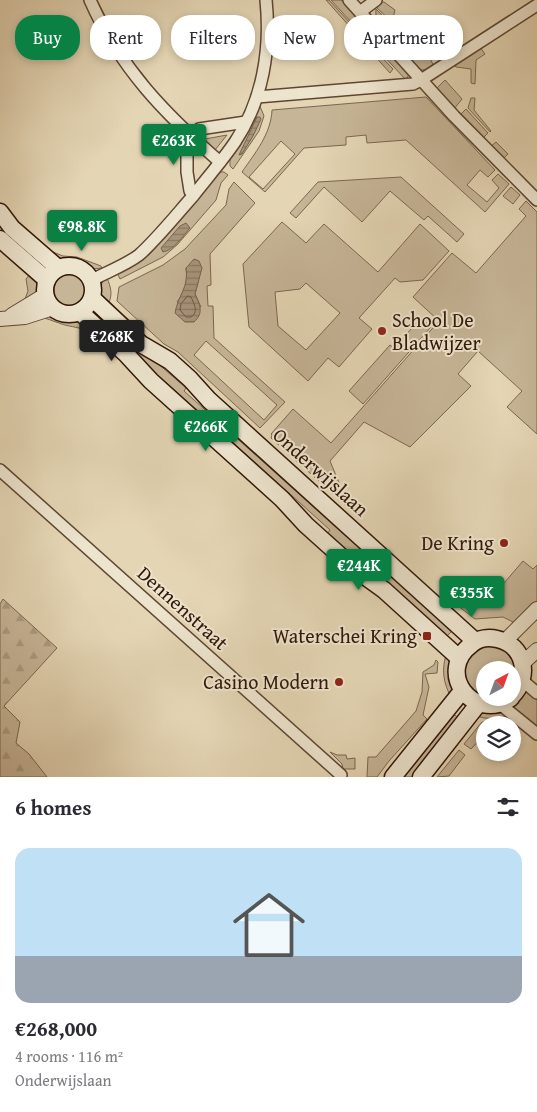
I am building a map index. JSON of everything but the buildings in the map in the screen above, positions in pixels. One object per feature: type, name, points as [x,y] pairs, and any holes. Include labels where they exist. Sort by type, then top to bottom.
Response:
[{"type":"main road","points":[[0,212],[12,228],[58,268]]},
{"type":"main road","points":[[0,239],[62,313],[80,312],[88,306],[94,289],[92,280],[81,268],[74,265],[66,265],[51,273],[48,294]]},
{"type":"main road","name":"Onderwijslaan","points":[[92,298],[140,344],[170,361],[209,400],[475,641]]},
{"type":"main road","points":[[80,312],[126,354],[151,381],[282,499],[306,525],[355,568],[384,590],[459,658]]},
{"type":"main road","points":[[476,701],[462,691],[456,669],[459,658],[465,648],[475,641],[490,638],[505,641],[513,647],[523,663],[522,681]]},
{"type":"main road","points":[[393,777],[462,691]]},
{"type":"main road","points":[[421,777],[477,706]]},
{"type":"street","points":[[90,0],[109,39],[127,66],[167,113],[220,162]]},
{"type":"street","points":[[92,280],[140,254],[194,194],[235,142],[257,97],[267,54],[269,25],[266,0]]},
{"type":"street","points":[[349,0],[454,116],[537,200]]},
{"type":"street","points":[[360,12],[376,0]]},
{"type":"street","points":[[257,97],[413,84],[537,5]]},
{"type":"street","points":[[194,194],[190,191],[187,143],[199,129],[246,122]]},
{"type":"street","points":[[5,318],[48,294]]},
{"type":"street","name":"Dennenstraat","points":[[0,470],[341,775]]},
{"type":"street","points":[[505,641],[537,609]]},
{"type":"street","points":[[523,663],[537,650]]},
{"type":"street","points":[[522,681],[537,693]]},
{"type":"street","points":[[514,706],[537,734]]},
{"type":"green space","points":[[326,0],[329,0],[344,16],[344,20]]},
{"type":"green space","points":[[331,0],[341,0],[355,15],[345,15]]},
{"type":"green space","points":[[384,2],[395,10],[394,15],[384,15],[377,8],[380,3]]},
{"type":"green space","points":[[376,9],[382,15],[376,15]]},
{"type":"green space","points":[[480,47],[485,54],[476,60],[475,84],[471,83],[471,69],[456,67],[453,64],[463,60],[463,58]]},
{"type":"green space","points":[[378,60],[384,60],[393,69],[390,73]]},
{"type":"green space","points":[[387,60],[395,60],[409,74],[406,80]]},
{"type":"green space","points":[[409,60],[431,60],[434,67],[424,70],[415,66]]},
{"type":"green space","points":[[445,80],[462,99],[454,109],[436,89]]},
{"type":"green space","points":[[426,97],[495,170],[488,177],[480,170],[467,185],[487,202],[499,188],[492,180],[498,174],[509,184],[485,212],[406,140],[367,143],[366,135],[346,137],[346,145],[304,148],[265,192],[242,172],[257,150],[269,127],[272,110]],"holes":[[[281,141],[295,154],[263,189],[249,177]]]},
{"type":"green space","points":[[471,98],[475,98],[474,110],[490,132],[468,108]]},
{"type":"green space","points":[[259,104],[264,116],[259,131],[233,169],[230,166],[230,159],[252,123]]},
{"type":"green space","points":[[466,109],[488,133],[482,139],[460,115]]},
{"type":"green space","points":[[208,131],[203,137],[205,139],[227,135],[215,150],[200,137],[200,134]]},
{"type":"green space","points":[[496,142],[508,154],[502,160],[490,147]]},
{"type":"green space","points":[[220,172],[228,175],[221,183],[216,200],[177,245],[163,257],[120,279],[117,273],[150,254]]},
{"type":"green space","points":[[401,177],[464,234],[457,242],[428,216],[424,220],[390,191],[362,222],[324,187],[296,218],[290,213],[318,182]]},
{"type":"green space","points":[[234,182],[255,203],[210,254],[211,285],[207,286],[208,306],[213,306],[214,338],[285,402],[260,428],[178,352],[164,344],[117,301],[119,287],[163,265],[185,249],[226,205],[229,189]],"holes":[[[186,268],[198,282],[195,294],[201,307],[177,302],[185,286],[187,278]],[[206,341],[277,405],[264,420],[194,355]]]},
{"type":"green space","points":[[511,187],[520,195],[513,204],[503,196]]},
{"type":"green space","points":[[526,201],[537,212],[537,434],[507,407],[522,391],[478,351],[458,374],[471,386],[410,447],[364,422],[330,461],[350,509],[271,438],[271,434],[293,409],[331,443],[439,321],[413,297],[452,253],[476,273],[526,216],[519,209]]},
{"type":"green space","points":[[282,222],[306,243],[324,224],[378,272],[420,224],[449,251],[423,280],[400,282],[395,278],[359,318],[372,329],[339,367],[328,358],[308,381],[249,327],[243,264]],"holes":[[[306,283],[340,313],[306,350],[278,326],[275,292],[300,289]]]},
{"type":"green space","points":[[53,252],[63,256],[77,257],[102,268],[91,269],[82,264],[60,260],[48,255]]},
{"type":"green space","points":[[31,273],[37,281],[38,288],[27,302],[25,299],[28,291],[26,279]]},
{"type":"green space","points":[[70,274],[76,275],[81,279],[85,284],[85,296],[81,301],[76,305],[70,306],[64,305],[59,301],[55,296],[54,290],[55,284],[59,279],[64,275]]},
{"type":"green space","points":[[107,278],[111,291],[111,298],[108,304],[98,297],[102,283]]},
{"type":"green space","points":[[46,315],[63,321],[80,322],[90,328],[86,331],[39,317]]},
{"type":"green space","points":[[421,318],[431,327],[363,404],[349,391],[390,345],[394,348]]},
{"type":"green space","points":[[110,322],[186,388],[184,391],[347,537],[350,535],[455,628],[444,639],[327,534],[330,530],[159,376],[156,379],[104,329]]},
{"type":"green space","points":[[523,561],[533,569],[537,565],[537,601],[517,624],[503,617],[475,619],[449,599],[454,593],[486,604]]},
{"type":"green space","points":[[3,599],[57,648],[4,706],[20,722],[16,743],[29,754],[47,777],[0,777],[0,604]]},
{"type":"green space","points":[[488,645],[505,649],[511,655],[513,661],[476,661],[476,693],[467,682],[465,669],[466,662],[481,648]]},
{"type":"green space","points":[[447,652],[454,668],[452,699],[444,676]]},
{"type":"green space","points":[[436,660],[438,662],[437,673],[425,674],[429,687],[423,715],[427,719],[377,777],[367,777],[368,757],[376,757],[416,711],[422,692],[423,672],[434,665]]},
{"type":"green space","points":[[526,688],[537,698],[537,731],[510,707],[521,706],[521,694]]},
{"type":"green space","points":[[500,710],[509,715],[474,715],[481,711]]},
{"type":"green space","points":[[451,712],[461,720],[414,777],[401,777]]},
{"type":"green space","points":[[476,729],[476,744],[471,749],[464,744]]},
{"type":"green space","points":[[459,750],[465,755],[449,776],[437,777]]},
{"type":"green space","points":[[330,752],[337,755],[346,755],[347,759],[355,758],[355,769],[343,769],[342,764]]},
{"type":"water","points":[[257,117],[261,119],[253,136],[242,154],[239,155]]},
{"type":"water","points":[[186,223],[190,228],[175,246],[163,252],[161,248],[180,226]]},
{"type":"water","points":[[194,259],[199,261],[202,268],[195,294],[200,305],[200,312],[194,322],[185,322],[175,313],[185,286],[186,268]]},
{"type":"place","name":"School De Bladwijzer","points":[[382,331]]},
{"type":"place","name":"De Kring","points":[[504,543]]},
{"type":"place","name":"Waterschei Kring","points":[[427,636]]},
{"type":"place","name":"Casino Modern","points":[[339,682]]}]
